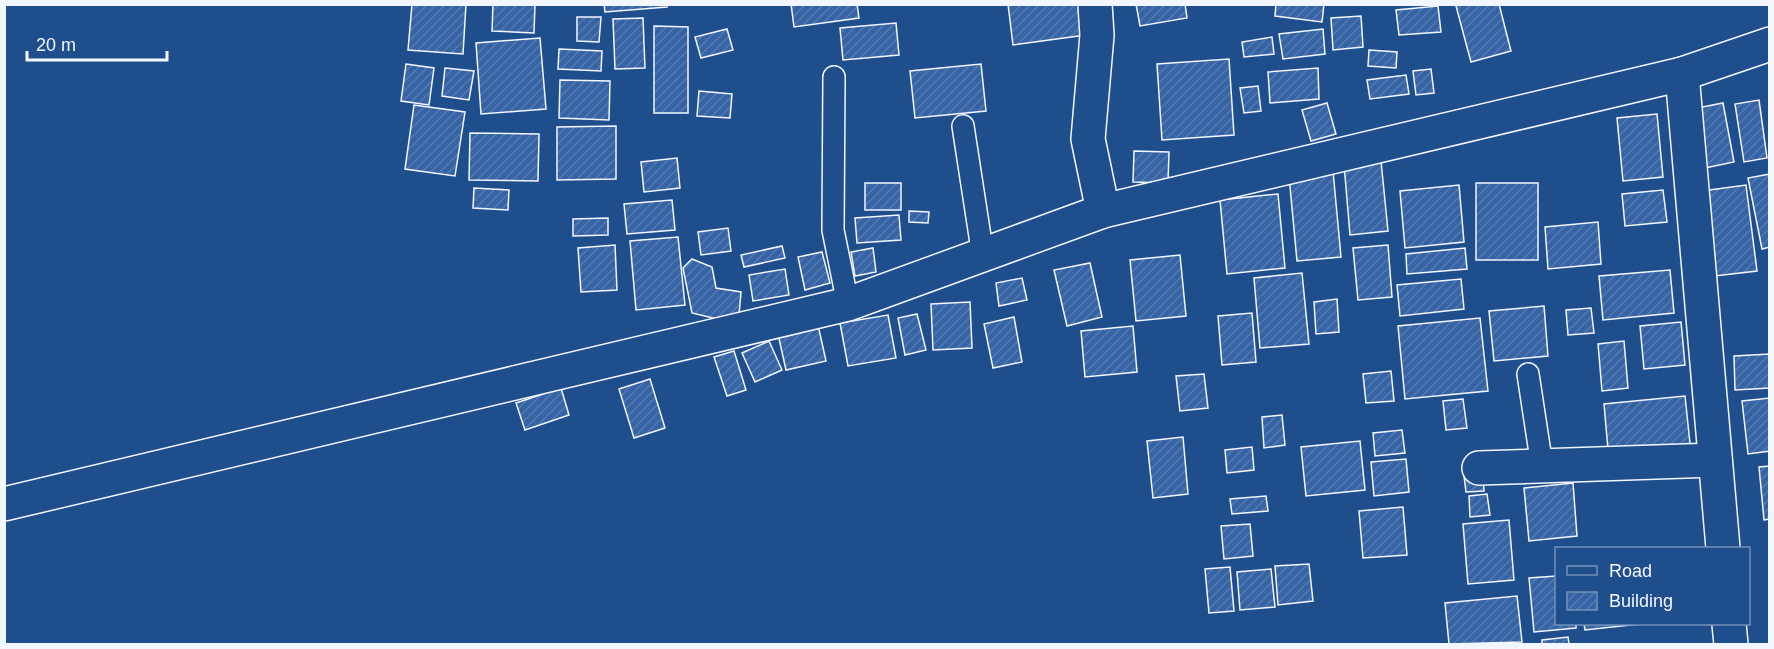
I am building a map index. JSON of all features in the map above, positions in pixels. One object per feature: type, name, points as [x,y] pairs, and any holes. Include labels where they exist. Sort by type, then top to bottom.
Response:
[{"type":"street","points":[[1095,4],[1097,35],[1088,139],[1104,211]]},
{"type":"street","points":[[4,504],[848,304],[1104,211],[1682,74],[1770,44]]},
{"type":"street","points":[[1682,74],[1723,547]]},
{"type":"street","points":[[1479,468],[1715,460]]},
{"type":"street","points":[[1729,625],[1731,645]]},
{"type":"lane","points":[[834,77],[833,230],[848,304]]},
{"type":"lane","points":[[963,126],[983,256]]},
{"type":"lane","points":[[1528,374],[1542,466]]},
{"type":"building","points":[[412,4],[466,4],[463,54],[408,50]]},
{"type":"building","points":[[493,4],[535,4],[534,33],[492,31]]},
{"type":"building","points":[[604,4],[667,4],[667,7],[605,12]]},
{"type":"building","points":[[791,4],[857,4],[859,18],[794,27]]},
{"type":"building","points":[[1008,4],[1090,4],[1093,34],[1013,45]]},
{"type":"building","points":[[1136,4],[1185,4],[1187,18],[1140,26]]},
{"type":"building","points":[[1276,4],[1324,4],[1322,22],[1275,16]]},
{"type":"building","points":[[1499,4],[1511,51],[1471,62],[1456,6]]},
{"type":"building","points":[[1438,6],[1441,32],[1399,35],[1396,10]]},
{"type":"building","points":[[1361,16],[1363,47],[1333,50],[1331,18]]},
{"type":"building","points":[[577,17],[601,17],[599,42],[577,41]]},
{"type":"building","points":[[643,18],[645,68],[615,69],[613,19]]},
{"type":"building","points":[[896,23],[899,55],[843,60],[840,28]]},
{"type":"building","points":[[654,26],[688,27],[688,113],[654,113]]},
{"type":"building","points":[[727,29],[733,50],[701,58],[695,37]]},
{"type":"building","points":[[1323,29],[1325,54],[1283,59],[1279,34]]},
{"type":"building","points":[[1272,37],[1274,54],[1244,57],[1242,42]]},
{"type":"building","points":[[540,38],[546,109],[481,114],[476,43]]},
{"type":"building","points":[[559,49],[602,51],[601,71],[558,69]]},
{"type":"building","points":[[1369,50],[1397,52],[1396,68],[1368,66]]},
{"type":"building","points":[[1229,59],[1234,135],[1162,140],[1157,64]]},
{"type":"building","points":[[406,64],[434,68],[429,105],[401,101]]},
{"type":"building","points":[[981,64],[986,111],[915,118],[910,71]]},
{"type":"building","points":[[445,68],[474,71],[469,100],[442,96]]},
{"type":"building","points":[[1318,68],[1319,99],[1270,103],[1268,72]]},
{"type":"building","points":[[1431,69],[1434,93],[1416,95],[1413,71]]},
{"type":"building","points":[[1406,75],[1409,94],[1370,99],[1367,80]]},
{"type":"building","points":[[560,80],[610,81],[609,120],[559,118]]},
{"type":"building","points":[[1258,86],[1261,111],[1244,113],[1240,88]]},
{"type":"building","points":[[699,91],[732,94],[730,118],[697,116]]},
{"type":"building","points":[[1759,100],[1767,158],[1744,162],[1735,104]]},
{"type":"building","points":[[1327,103],[1336,134],[1311,141],[1302,110]]},
{"type":"building","points":[[1723,103],[1734,162],[1695,170],[1692,109]]},
{"type":"building","points":[[414,105],[465,112],[455,176],[405,169]]},
{"type":"building","points":[[1657,114],[1663,177],[1623,181],[1617,118]]},
{"type":"building","points":[[616,126],[616,179],[557,180],[557,127]]},
{"type":"building","points":[[470,133],[539,134],[538,181],[469,180]]},
{"type":"building","points":[[1134,151],[1169,152],[1168,183],[1133,182]]},
{"type":"building","points":[[677,158],[680,188],[644,192],[641,162]]},
{"type":"building","points":[[1381,161],[1388,231],[1350,235],[1344,164]]},
{"type":"building","points":[[1333,171],[1341,257],[1297,261],[1289,176]]},
{"type":"building","points":[[1770,174],[1770,247],[1762,249],[1748,178]]},
{"type":"building","points":[[865,183],[901,183],[901,210],[865,210]]},
{"type":"building","points":[[1476,183],[1538,183],[1538,260],[1476,260]]},
{"type":"building","points":[[1459,185],[1464,242],[1405,248],[1400,191]]},
{"type":"building","points":[[1746,185],[1757,271],[1706,277],[1695,192]]},
{"type":"building","points":[[474,188],[509,190],[508,210],[473,208]]},
{"type":"building","points":[[1663,190],[1667,222],[1625,226],[1622,194]]},
{"type":"building","points":[[1278,194],[1285,268],[1227,274],[1220,200]]},
{"type":"building","points":[[672,200],[675,230],[627,234],[624,204]]},
{"type":"building","points":[[909,211],[929,212],[928,223],[909,222]]},
{"type":"building","points":[[899,215],[901,240],[857,243],[855,218]]},
{"type":"building","points":[[608,218],[608,235],[573,236],[573,219]]},
{"type":"building","points":[[1598,222],[1601,264],[1548,269],[1545,227]]},
{"type":"building","points":[[728,228],[731,251],[701,255],[698,232]]},
{"type":"building","points":[[678,237],[685,305],[636,310],[630,241]]},
{"type":"building","points":[[615,245],[617,290],[581,292],[578,248]]},
{"type":"building","points":[[1388,245],[1392,297],[1358,300],[1353,248]]},
{"type":"building","points":[[782,246],[785,258],[744,267],[741,255]]},
{"type":"building","points":[[873,248],[876,272],[855,276],[851,252]]},
{"type":"building","points":[[1465,248],[1467,269],[1407,274],[1406,254]]},
{"type":"building","points":[[822,252],[830,283],[805,290],[798,257]]},
{"type":"building","points":[[1180,255],[1186,316],[1136,321],[1130,260]]},
{"type":"building","points":[[692,259],[712,267],[716,288],[741,292],[739,315],[717,319],[692,313],[683,268]]},
{"type":"building","points":[[1090,263],[1102,317],[1067,326],[1054,270]]},
{"type":"building","points":[[785,269],[789,295],[753,301],[749,275]]},
{"type":"building","points":[[1670,270],[1674,313],[1603,320],[1599,276]]},
{"type":"building","points":[[1302,273],[1309,344],[1260,348],[1254,278]]},
{"type":"building","points":[[1022,278],[1027,300],[999,306],[996,283]]},
{"type":"building","points":[[1461,279],[1464,309],[1400,316],[1397,285]]},
{"type":"building","points":[[1337,299],[1339,332],[1316,334],[1314,302]]},
{"type":"building","points":[[970,302],[972,348],[933,350],[931,304]]},
{"type":"building","points":[[1544,306],[1548,356],[1494,361],[1489,311]]},
{"type":"building","points":[[1591,308],[1594,333],[1568,335],[1566,310]]},
{"type":"building","points":[[1252,313],[1256,362],[1222,365],[1218,316]]},
{"type":"building","points":[[917,314],[926,350],[905,355],[898,318]]},
{"type":"building","points":[[888,315],[896,358],[848,366],[840,323]]},
{"type":"building","points":[[1014,317],[1022,362],[993,368],[984,324]]},
{"type":"building","points":[[1480,318],[1488,391],[1405,399],[1398,326]]},
{"type":"building","points":[[1681,322],[1685,365],[1644,369],[1640,326]]},
{"type":"building","points":[[818,325],[826,361],[786,370],[778,334]]},
{"type":"building","points":[[1133,326],[1137,372],[1085,377],[1081,331]]},
{"type":"building","points":[[769,341],[782,370],[755,382],[742,353]]},
{"type":"building","points":[[1624,341],[1628,388],[1602,391],[1598,344]]},
{"type":"building","points":[[734,351],[746,390],[727,396],[714,357]]},
{"type":"building","points":[[1770,354],[1770,388],[1735,390],[1734,356]]},
{"type":"building","points":[[1391,371],[1394,401],[1366,403],[1363,374]]},
{"type":"building","points":[[1204,374],[1208,408],[1180,411],[1176,376]]},
{"type":"building","points":[[650,379],[665,428],[634,438],[619,389]]},
{"type":"building","points":[[561,388],[569,415],[525,430],[516,403]]},
{"type":"building","points":[[1685,396],[1691,453],[1609,461],[1604,404]]},
{"type":"building","points":[[1770,398],[1770,451],[1748,454],[1742,401]]},
{"type":"building","points":[[1463,399],[1467,428],[1446,430],[1443,401]]},
{"type":"building","points":[[1282,415],[1285,445],[1264,448],[1262,417]]},
{"type":"building","points":[[1402,430],[1405,453],[1375,456],[1373,433]]},
{"type":"building","points":[[1183,437],[1188,494],[1153,498],[1147,441]]},
{"type":"building","points":[[1360,441],[1365,490],[1306,496],[1301,447]]},
{"type":"building","points":[[1252,447],[1254,470],[1227,473],[1225,450]]},
{"type":"building","points":[[1406,459],[1409,492],[1374,496],[1371,462]]},
{"type":"building","points":[[1770,466],[1770,519],[1764,520],[1759,467]]},
{"type":"building","points":[[1483,475],[1484,491],[1466,492],[1464,476]]},
{"type":"building","points":[[1573,483],[1577,536],[1529,541],[1524,488]]},
{"type":"building","points":[[1487,494],[1490,515],[1470,517],[1469,496]]},
{"type":"building","points":[[1266,496],[1268,511],[1232,514],[1230,499]]},
{"type":"building","points":[[1403,507],[1407,555],[1363,558],[1359,511]]},
{"type":"building","points":[[1509,520],[1514,580],[1468,584],[1463,524]]},
{"type":"building","points":[[1250,524],[1253,556],[1224,559],[1221,526]]},
{"type":"building","points":[[1309,564],[1313,601],[1278,605],[1275,566]]},
{"type":"building","points":[[1230,567],[1234,611],[1209,613],[1205,569]]},
{"type":"building","points":[[1271,569],[1275,607],[1240,610],[1237,572]]},
{"type":"building","points":[[1555,576],[1555,625],[1576,625],[1576,628],[1534,632],[1529,578]]},
{"type":"building","points":[[1517,596],[1522,642],[1449,644],[1445,603]]},
{"type":"building","points":[[1584,625],[1631,625],[1585,630]]},
{"type":"building","points":[[1568,637],[1569,644],[1542,644],[1542,640]]}]
